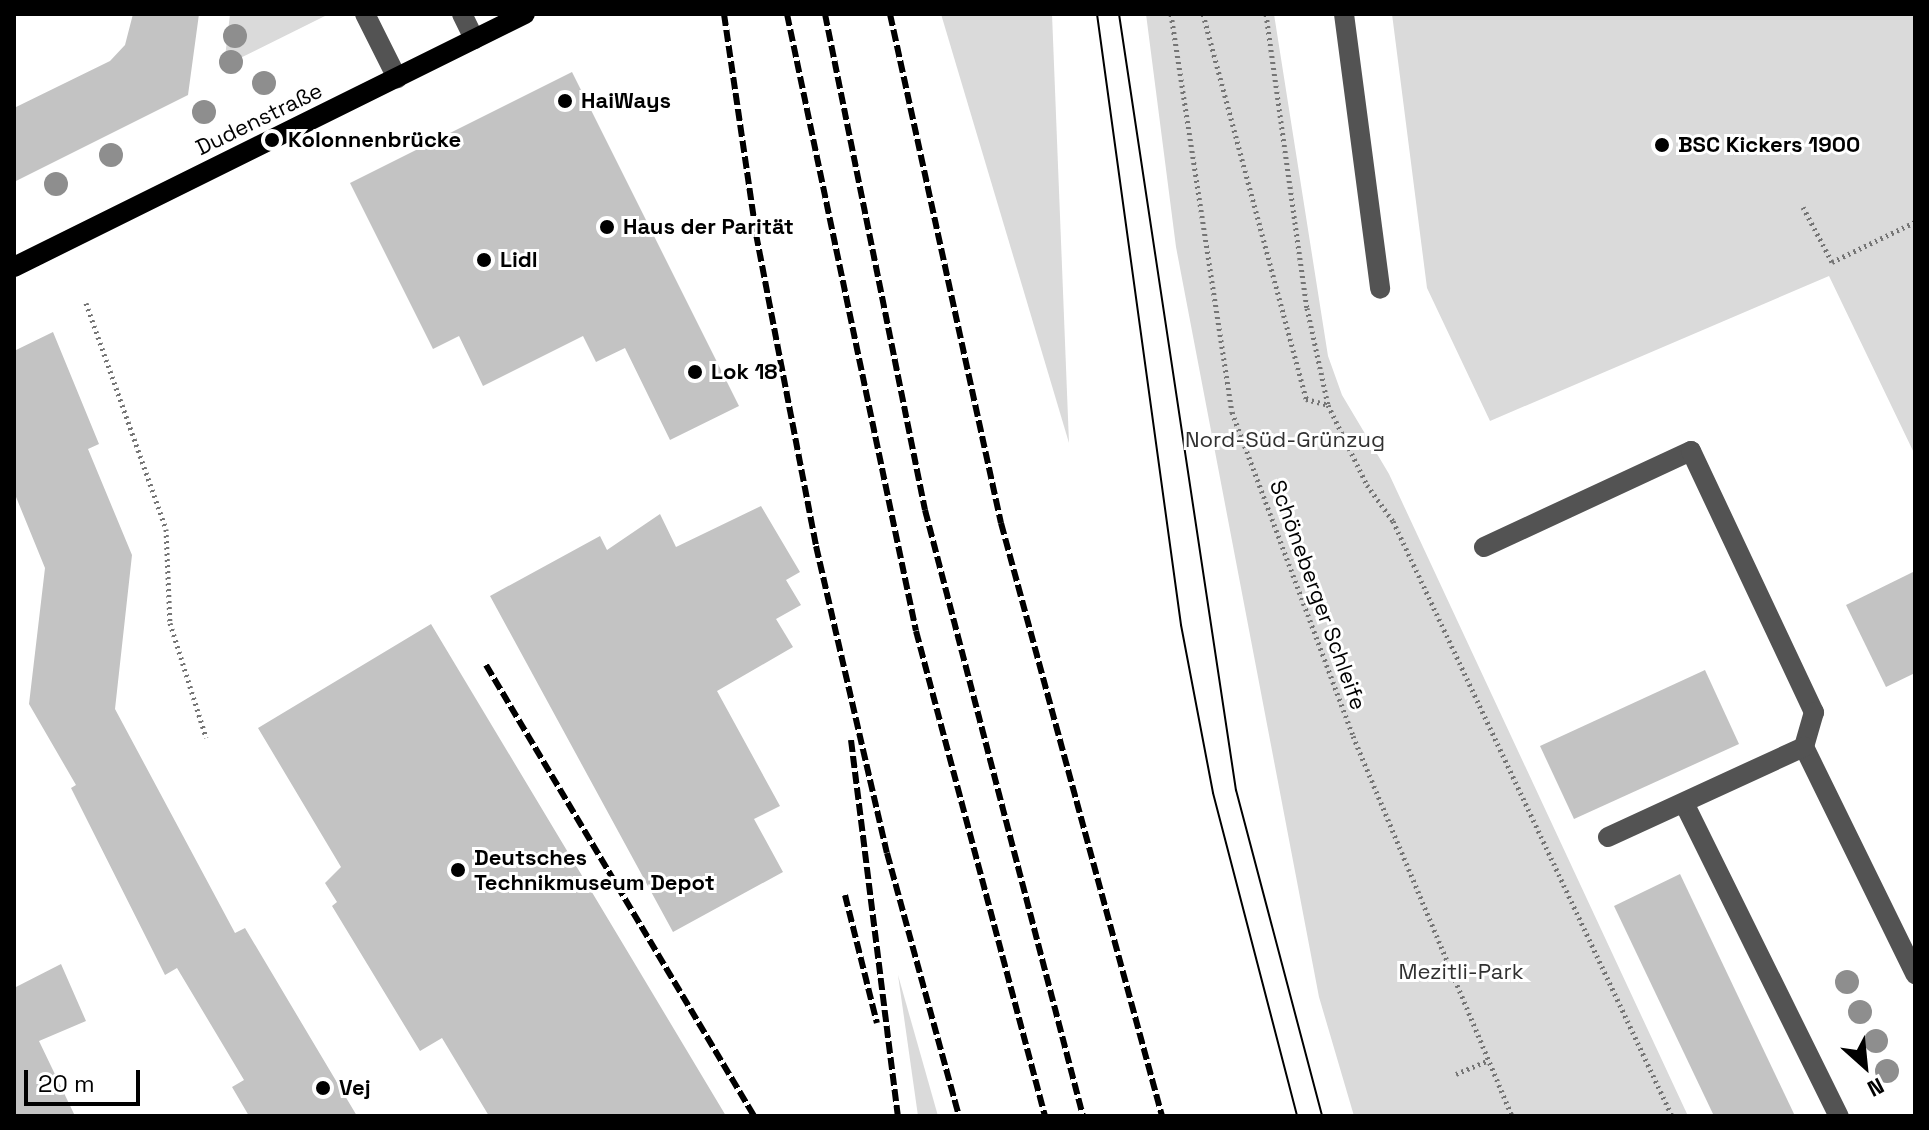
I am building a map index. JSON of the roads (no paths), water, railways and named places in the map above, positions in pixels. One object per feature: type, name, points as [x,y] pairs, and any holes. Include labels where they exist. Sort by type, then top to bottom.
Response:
[{"type":"main road","name":"Dudenstraße","points":[[14,267],[525,14]]},
{"type":"street","points":[[365,14],[397,78]]},
{"type":"street","points":[[462,14],[474,39]]},
{"type":"street","points":[[1344,14],[1380,289]]},
{"type":"street","points":[[1484,547],[1691,451],[1814,712],[1804,747],[1915,974]]},
{"type":"street","points":[[1608,837],[1804,747]]},
{"type":"street","points":[[1684,803],[1839,1116]]},
{"type":"tram line","points":[[1097,14],[1181,625],[1213,793],[1297,1116]]},
{"type":"tram line","points":[[1119,14],[1236,790],[1322,1116]]},
{"type":"railway","points":[[724,14],[756,234],[816,546],[887,853],[959,1116]]},
{"type":"railway","points":[[787,14],[916,631],[1045,1116]]},
{"type":"railway","points":[[825,14],[925,510],[1083,1116]]},
{"type":"railway","points":[[890,14],[1001,523],[1162,1116]]},
{"type":"railway","points":[[486,665],[754,1116]]},
{"type":"railway","points":[[851,740],[898,1116]]},
{"type":"railway","points":[[845,895],[877,1023]]},
{"type":"place","name":"HaiWays","points":[[565,101]]},
{"type":"place","name":"Kolonnenbrücke","points":[[272,140]]},
{"type":"place","name":"BSC Kickers 1900","points":[[1662,145]]},
{"type":"place","name":"Haus der Parität","points":[[607,227]]},
{"type":"place","name":"Lidl","points":[[484,260]]},
{"type":"place","name":"Lok 18","points":[[695,372]]},
{"type":"place","name":"Deutsches Technikmuseum Depot","points":[[458,870]]},
{"type":"place","name":"Vej","points":[[323,1088]]},
{"type":"park label","name":"Nord-Süd-Grünzug","points":[[1285,440]]},
{"type":"park label","name":"Mezitli-Park","points":[[1461,972]]}]
